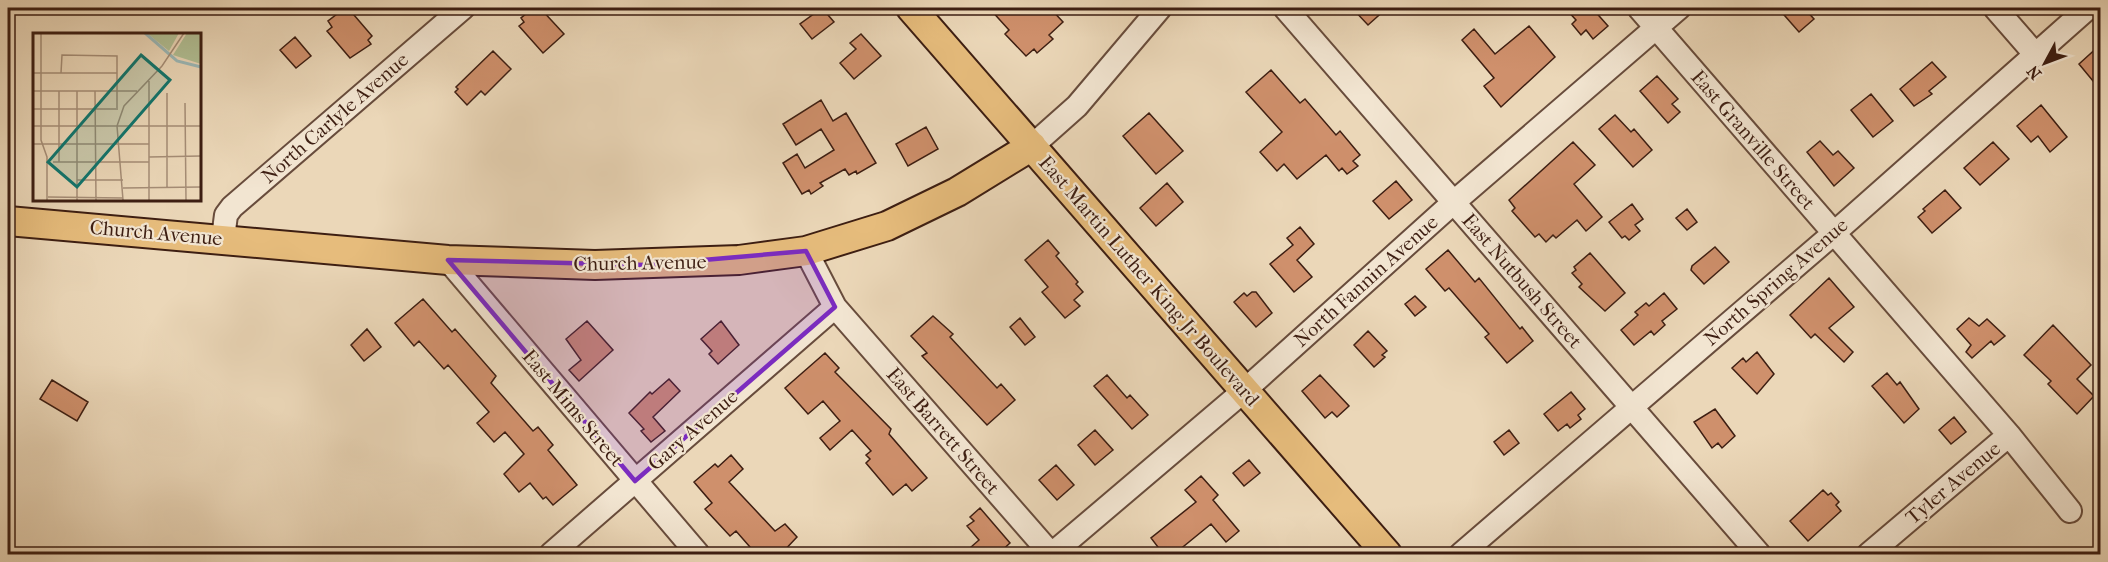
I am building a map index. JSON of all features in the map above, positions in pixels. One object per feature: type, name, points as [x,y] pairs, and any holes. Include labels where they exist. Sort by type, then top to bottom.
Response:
[{"type":"main road","name":"East Martin Luther King Jr Boulevard","points":[[911,8],[1387,555]]},
{"type":"main road","name":"Church Avenue","points":[[8,221],[223,238],[331,251],[448,260],[595,265],[682,264],[740,260],[806,251],[858,237],[924,209],[957,192],[1032,146]]},
{"type":"street","name":"North Carlyle Avenue","points":[[223,238],[226,215],[232,207],[463,8]]},
{"type":"street","name":"Church Avenue","points":[[1032,146],[1077,106],[1160,8]]},
{"type":"street","name":"East Nutbush Street","points":[[1286,8],[1760,555]]},
{"type":"street","name":"East Granville Street","points":[[1639,8],[2009,435],[2070,511]]},
{"type":"street","name":"North Fannin Avenue","points":[[1052,555],[1245,390],[1454,202],[1679,8]]},
{"type":"street","points":[[1995,8],[2035,54]]},
{"type":"street","name":"North Spring Avenue","points":[[1461,555],[1833,234],[2088,8]]},
{"type":"street","name":"East Barrett Street","points":[[806,251],[835,307],[1052,555]]},
{"type":"street","name":"East Mims Street","points":[[448,260],[698,555]]},
{"type":"street","name":"Gary Avenue","points":[[551,555],[835,307]]},
{"type":"street","name":"Tyler Avenue","points":[[1869,555],[2009,435]]},
{"type":"highlighted area","points":[[806,251],[835,307],[635,481],[448,260],[646,265]]},
{"type":"building","points":[[348,8],[372,36],[368,40],[371,44],[350,58],[327,31],[332,27],[328,21]]},
{"type":"building","points":[[540,8],[564,34],[543,53],[519,26],[524,22],[521,18],[532,9],[535,12]]},
{"type":"building","points":[[822,8],[834,22],[812,39],[800,24]]},
{"type":"building","points":[[989,8],[1030,8],[1036,14],[1044,8],[1050,8],[1063,22],[1049,35],[1053,39],[1037,53],[1034,49],[1026,56],[1005,34],[1009,30]]},
{"type":"building","points":[[1352,8],[1387,8],[1368,25]]},
{"type":"building","points":[[1565,8],[1592,8],[1608,26],[1593,39],[1586,30],[1581,35],[1572,24],[1576,20]]},
{"type":"building","points":[[1778,8],[1804,8],[1814,19],[1799,32]]},
{"type":"building","points":[[1529,26],[1555,57],[1501,107],[1484,86],[1494,78],[1462,40],[1474,29],[1495,54]]},
{"type":"building","points":[[861,34],[881,56],[854,79],[840,63],[856,49],[850,43]]},
{"type":"building","points":[[295,37],[311,56],[296,68],[280,50]]},
{"type":"building","points":[[2100,45],[2100,75],[2093,81],[2079,64]]},
{"type":"building","points":[[493,51],[511,69],[485,95],[481,91],[467,105],[455,92],[458,89],[456,87]]},
{"type":"building","points":[[1932,62],[1946,77],[1929,91],[1932,94],[1914,106],[1900,89]]},
{"type":"building","points":[[1271,70],[1300,103],[1305,99],[1336,135],[1340,131],[1360,155],[1353,161],[1358,166],[1347,174],[1342,168],[1339,171],[1326,155],[1297,179],[1284,164],[1277,171],[1260,152],[1282,132],[1246,92]]},
{"type":"building","points":[[1657,76],[1678,99],[1672,104],[1680,112],[1668,123],[1640,91]]},
{"type":"building","points":[[1871,94],[1893,121],[1873,137],[1851,110]]},
{"type":"building","points":[[821,100],[833,121],[846,113],[876,163],[857,174],[856,171],[849,175],[845,169],[820,183],[823,186],[811,194],[809,190],[802,194],[783,163],[797,154],[805,168],[834,150],[821,129],[796,145],[783,124]]},
{"type":"building","points":[[2041,105],[2067,137],[2050,152],[2038,136],[2031,142],[2017,126]]},
{"type":"building","points":[[1149,113],[1183,151],[1156,174],[1123,136]]},
{"type":"building","points":[[1615,115],[1631,132],[1634,129],[1652,150],[1633,167],[1599,129]]},
{"type":"building","points":[[926,127],[938,149],[908,166],[896,144]]},
{"type":"building","points":[[1820,141],[1833,155],[1838,151],[1854,168],[1834,186],[1807,152]]},
{"type":"building","points":[[1573,142],[1595,165],[1574,184],[1602,217],[1586,231],[1577,220],[1556,238],[1553,235],[1546,242],[1539,234],[1535,237],[1512,211],[1515,208],[1509,200]]},
{"type":"building","points":[[1993,142],[2009,159],[1980,185],[1964,168]]},
{"type":"building","points":[[1396,181],[1412,200],[1389,219],[1373,201]]},
{"type":"building","points":[[1167,183],[1183,202],[1156,226],[1140,208]]},
{"type":"building","points":[[1945,190],[1961,208],[1932,233],[1918,217],[1925,211],[1923,209]]},
{"type":"building","points":[[1632,204],[1643,219],[1635,225],[1640,231],[1629,240],[1625,236],[1622,238],[1609,222]]},
{"type":"building","points":[[1687,209],[1697,222],[1687,230],[1676,218]]},
{"type":"building","points":[[1300,227],[1314,244],[1297,260],[1312,277],[1294,292],[1270,264],[1293,245],[1287,238]]},
{"type":"building","points":[[1048,240],[1059,253],[1056,256],[1078,282],[1076,284],[1083,292],[1074,300],[1080,306],[1065,318],[1042,292],[1048,287],[1025,260]]},
{"type":"building","points":[[1715,247],[1729,262],[1704,284],[1691,270],[1692,266]]},
{"type":"building","points":[[1448,250],[1475,282],[1479,278],[1520,329],[1522,327],[1533,341],[1507,363],[1485,337],[1489,334],[1449,288],[1445,291],[1426,269]]},
{"type":"building","points":[[1590,253],[1625,293],[1605,311],[1579,287],[1582,284],[1572,273],[1576,270],[1574,267]]},
{"type":"building","points":[[1829,278],[1854,307],[1829,328],[1853,352],[1844,362],[1815,334],[1811,338],[1790,315]]},
{"type":"building","points":[[1256,292],[1272,313],[1256,327],[1234,302],[1244,293],[1247,296]]},
{"type":"building","points":[[1664,293],[1677,309],[1662,321],[1665,325],[1654,335],[1651,331],[1634,345],[1621,330],[1638,315],[1635,312],[1646,303],[1649,306]]},
{"type":"building","points":[[1415,296],[1426,307],[1415,316],[1405,304]]},
{"type":"building","points":[[423,299],[452,332],[455,329],[496,376],[491,383],[533,431],[538,427],[553,445],[548,450],[577,485],[553,505],[546,497],[543,499],[530,483],[519,492],[504,474],[524,454],[505,432],[494,442],[477,423],[489,412],[448,365],[444,369],[419,341],[414,346],[395,323]]},
{"type":"building","points":[[933,316],[953,334],[950,337],[997,388],[1001,384],[1015,400],[987,425],[922,356],[927,353],[911,336]]},
{"type":"building","points":[[1020,318],[1035,337],[1025,345],[1010,327]]},
{"type":"building","points":[[1969,318],[1979,326],[1987,319],[2005,336],[1994,345],[1991,341],[1972,358],[1966,352],[1971,345],[1957,329]]},
{"type":"building","points":[[587,321],[613,350],[579,381],[569,370],[581,360],[566,339]]},
{"type":"building","points":[[721,321],[739,345],[718,364],[709,354],[712,351],[701,339]]},
{"type":"building","points":[[2053,325],[2091,365],[2077,379],[2094,396],[2077,414],[2048,384],[2051,381],[2024,355]]},
{"type":"building","points":[[367,329],[381,347],[364,361],[351,345]]},
{"type":"building","points":[[1368,331],[1387,351],[1382,355],[1385,357],[1374,367],[1354,345]]},
{"type":"building","points":[[1757,352],[1774,374],[1757,394],[1732,368],[1743,358],[1746,362]]},
{"type":"building","points":[[825,353],[839,368],[835,372],[891,429],[889,434],[927,478],[912,491],[906,484],[893,495],[866,463],[870,459],[866,455],[871,451],[852,430],[830,450],[820,438],[840,421],[823,401],[808,414],[785,388]]},
{"type":"building","points":[[1887,373],[1897,385],[1900,382],[1919,409],[1904,423],[1872,386]]},
{"type":"building","points":[[1107,375],[1127,398],[1130,395],[1148,415],[1132,429],[1094,386]]},
{"type":"building","points":[[1320,375],[1349,406],[1337,417],[1332,412],[1325,418],[1302,391]]},
{"type":"building","points":[[669,379],[680,391],[653,417],[665,431],[651,442],[641,431],[644,429],[629,413],[650,392],[652,394]]},
{"type":"building","points":[[52,380],[88,402],[77,421],[40,399]]},
{"type":"building","points":[[1571,392],[1585,409],[1578,415],[1581,419],[1570,428],[1567,424],[1558,431],[1544,414]]},
{"type":"building","points":[[1715,409],[1735,436],[1722,448],[1718,443],[1712,448],[1694,422]]},
{"type":"building","points":[[1954,417],[1966,432],[1951,444],[1939,430]]},
{"type":"building","points":[[1095,430],[1113,450],[1095,465],[1078,445]]},
{"type":"building","points":[[1509,430],[1519,443],[1504,455],[1494,442]]},
{"type":"building","points":[[731,455],[743,469],[729,482],[775,531],[785,524],[797,537],[780,555],[757,555],[736,531],[730,536],[705,509],[712,503],[694,482],[715,464],[718,467]]},
{"type":"building","points":[[1249,460],[1260,473],[1244,486],[1233,473]]},
{"type":"building","points":[[1056,465],[1074,485],[1057,500],[1039,480]]},
{"type":"building","points":[[1201,476],[1218,495],[1213,500],[1239,531],[1226,542],[1211,524],[1173,555],[1164,555],[1151,538],[1196,502],[1185,490]]},
{"type":"building","points":[[1823,490],[1828,495],[1831,493],[1839,502],[1836,505],[1841,511],[1808,541],[1790,521]]},
{"type":"building","points":[[980,508],[1010,543],[997,555],[962,555],[979,540],[967,526],[974,521],[970,517]]}]
